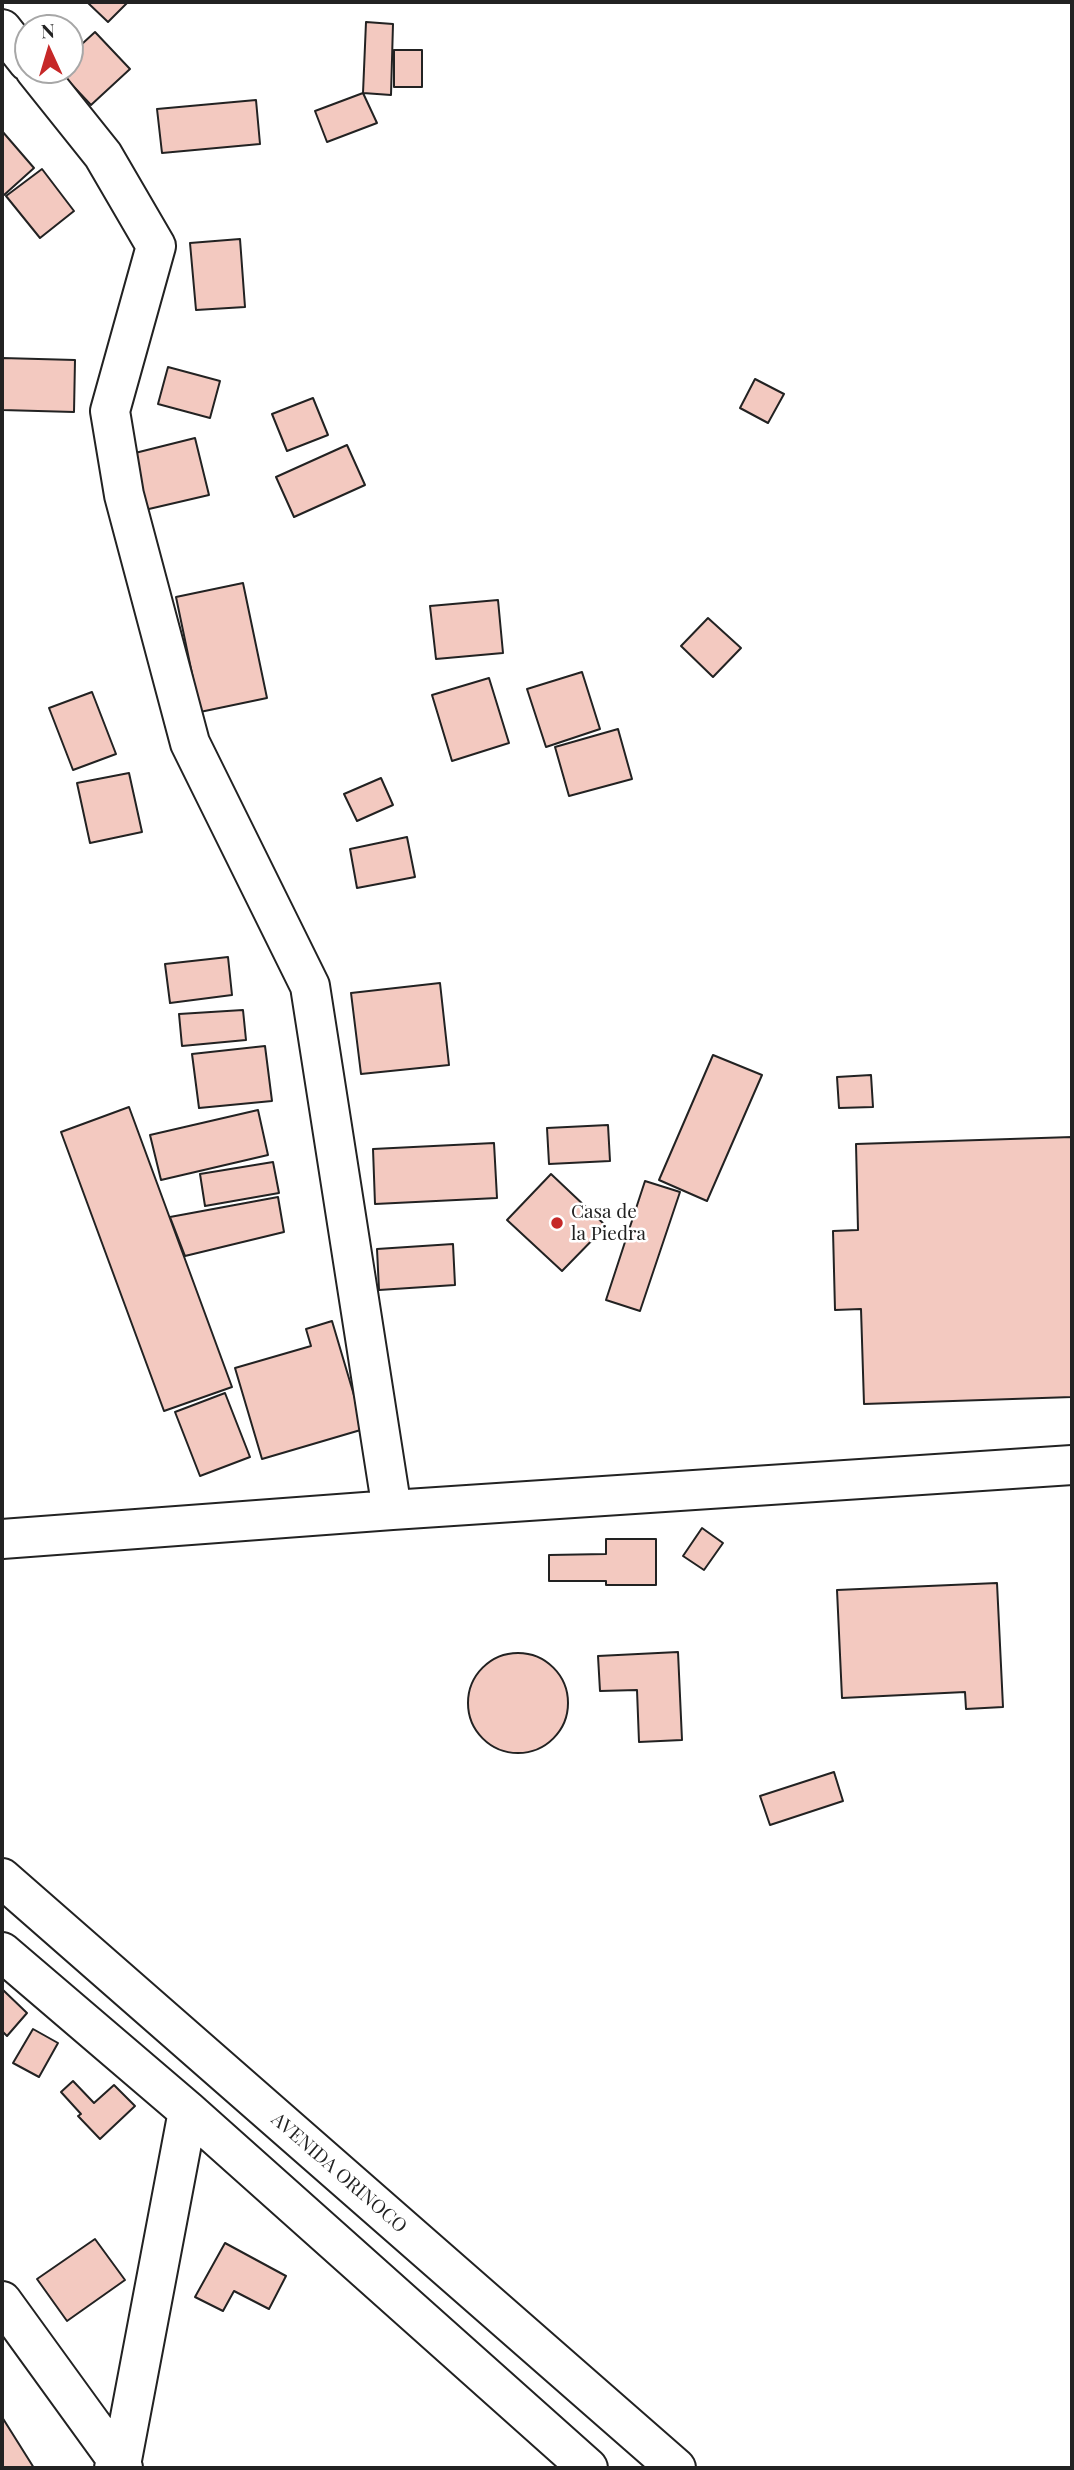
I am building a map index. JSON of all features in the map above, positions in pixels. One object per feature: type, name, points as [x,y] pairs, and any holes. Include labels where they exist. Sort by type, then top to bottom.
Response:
[{"type":"street","points":[[2,29],[14,44]]},
{"type":"street","points":[[46,84],[103,155],[156,246],[110,411],[124,495],[190,743],[310,986],[392,1510]]},
{"type":"street","points":[[3,1540],[392,1510],[1072,1465]]},
{"type":"street","name":"AVENIDA ORINOCO","points":[[2,1878],[676,2468]]},
{"type":"street","points":[[2,1952],[188,2111],[588,2468]]},
{"type":"street","points":[[120,2467],[188,2111]]},
{"type":"street","points":[[2,2301],[120,2467]]},
{"type":"building","points":[[87,2],[128,2],[108,22]]},
{"type":"building","points":[[366,22],[393,24],[391,95],[363,93]]},
{"type":"building","points":[[95,32],[130,69],[91,105],[71,84],[84,84],[84,42]]},
{"type":"building","points":[[394,50],[422,50],[422,87],[394,87]]},
{"type":"building","points":[[363,93],[377,123],[327,142],[315,111]]},
{"type":"building","points":[[256,100],[260,144],[162,153],[157,109]]},
{"type":"building","points":[[2,131],[34,168],[4,195],[2,192]]},
{"type":"building","points":[[42,169],[74,211],[40,238],[6,196]]},
{"type":"building","points":[[240,239],[245,307],[196,310],[190,243]]},
{"type":"building","points":[[2,358],[75,360],[74,412],[2,410]]},
{"type":"building","points":[[168,367],[220,381],[210,418],[158,404]]},
{"type":"building","points":[[755,379],[784,394],[768,423],[740,408]]},
{"type":"building","points":[[313,398],[328,435],[287,451],[272,414]]},
{"type":"building","points":[[195,438],[209,495],[136,512],[123,456]]},
{"type":"building","points":[[347,445],[365,485],[294,517],[276,477]]},
{"type":"building","points":[[243,583],[267,698],[200,712],[176,597]]},
{"type":"building","points":[[498,600],[503,653],[436,659],[430,606]]},
{"type":"building","points":[[708,618],[741,648],[713,677],[681,646]]},
{"type":"building","points":[[582,672],[600,729],[546,747],[527,689]]},
{"type":"building","points":[[489,678],[509,743],[452,761],[432,695]]},
{"type":"building","points":[[92,692],[116,754],[73,770],[49,708]]},
{"type":"building","points":[[618,729],[632,779],[569,796],[555,747]]},
{"type":"building","points":[[129,773],[142,832],[90,843],[77,783]]},
{"type":"building","points":[[381,778],[393,805],[357,821],[344,794]]},
{"type":"building","points":[[407,837],[415,877],[357,888],[350,849]]},
{"type":"building","points":[[228,957],[232,995],[170,1003],[165,964]]},
{"type":"building","points":[[440,983],[449,1065],[361,1074],[351,993]]},
{"type":"building","points":[[243,1010],[246,1040],[182,1046],[179,1014]]},
{"type":"building","points":[[265,1046],[272,1101],[199,1108],[192,1054]]},
{"type":"building","points":[[713,1055],[762,1075],[707,1201],[659,1180]]},
{"type":"building","points":[[871,1075],[873,1107],[839,1108],[837,1077]]},
{"type":"building","points":[[129,1107],[232,1387],[164,1411],[61,1132]]},
{"type":"building","points":[[258,1110],[268,1155],[161,1180],[150,1135]]},
{"type":"building","points":[[608,1125],[610,1161],[549,1164],[547,1128]]},
{"type":"building","points":[[1072,1137],[1072,1397],[864,1404],[861,1309],[835,1310],[833,1231],[858,1230],[856,1144]]},
{"type":"building","points":[[494,1143],[497,1198],[375,1204],[373,1149]]},
{"type":"building","points":[[273,1162],[279,1193],[205,1206],[200,1174]]},
{"type":"building","name":"Casa de la Piedra","points":[[551,1174],[606,1226],[562,1271],[507,1220]]},
{"type":"building","points":[[645,1181],[680,1192],[640,1311],[606,1300]]},
{"type":"building","points":[[278,1197],[284,1232],[185,1256],[170,1217]]},
{"type":"building","points":[[453,1244],[455,1285],[379,1290],[377,1249]]},
{"type":"building","points":[[332,1321],[364,1429],[262,1459],[235,1368],[311,1346],[306,1329]]},
{"type":"building","points":[[225,1393],[250,1457],[200,1476],[175,1412]]},
{"type":"building","points":[[702,1528],[723,1543],[704,1570],[683,1556]]},
{"type":"building","points":[[606,1539],[656,1539],[656,1585],[606,1585],[606,1581],[549,1581],[549,1555],[606,1554]]},
{"type":"building","points":[[997,1583],[1003,1707],[966,1709],[965,1692],[842,1698],[837,1590]]},
{"type":"building","points":[[678,1652],[682,1740],[639,1742],[637,1690],[600,1691],[598,1656]]},
{"type":"building","points":[[518,1653],[537,1657],[553,1668],[564,1684],[568,1703],[564,1722],[553,1738],[537,1749],[518,1753],[499,1749],[483,1738],[472,1722],[468,1703],[472,1684],[483,1668],[499,1657]]},
{"type":"building","points":[[834,1772],[843,1801],[770,1825],[760,1796]]},
{"type":"building","points":[[2,1989],[27,2013],[7,2036],[2,2031]]},
{"type":"building","points":[[33,2029],[58,2043],[39,2077],[13,2063]]},
{"type":"building","points":[[73,2081],[94,2103],[114,2085],[135,2106],[100,2139],[78,2116],[81,2114],[61,2092]]},
{"type":"building","points":[[95,2239],[125,2280],[67,2321],[37,2279]]},
{"type":"building","points":[[225,2243],[286,2276],[269,2309],[234,2291],[223,2311],[195,2297]]},
{"type":"building","points":[[2,2417],[34,2468],[2,2468]]},
{"type":"place","name":"Casa de la Piedra","points":[[557,1223]]}]
